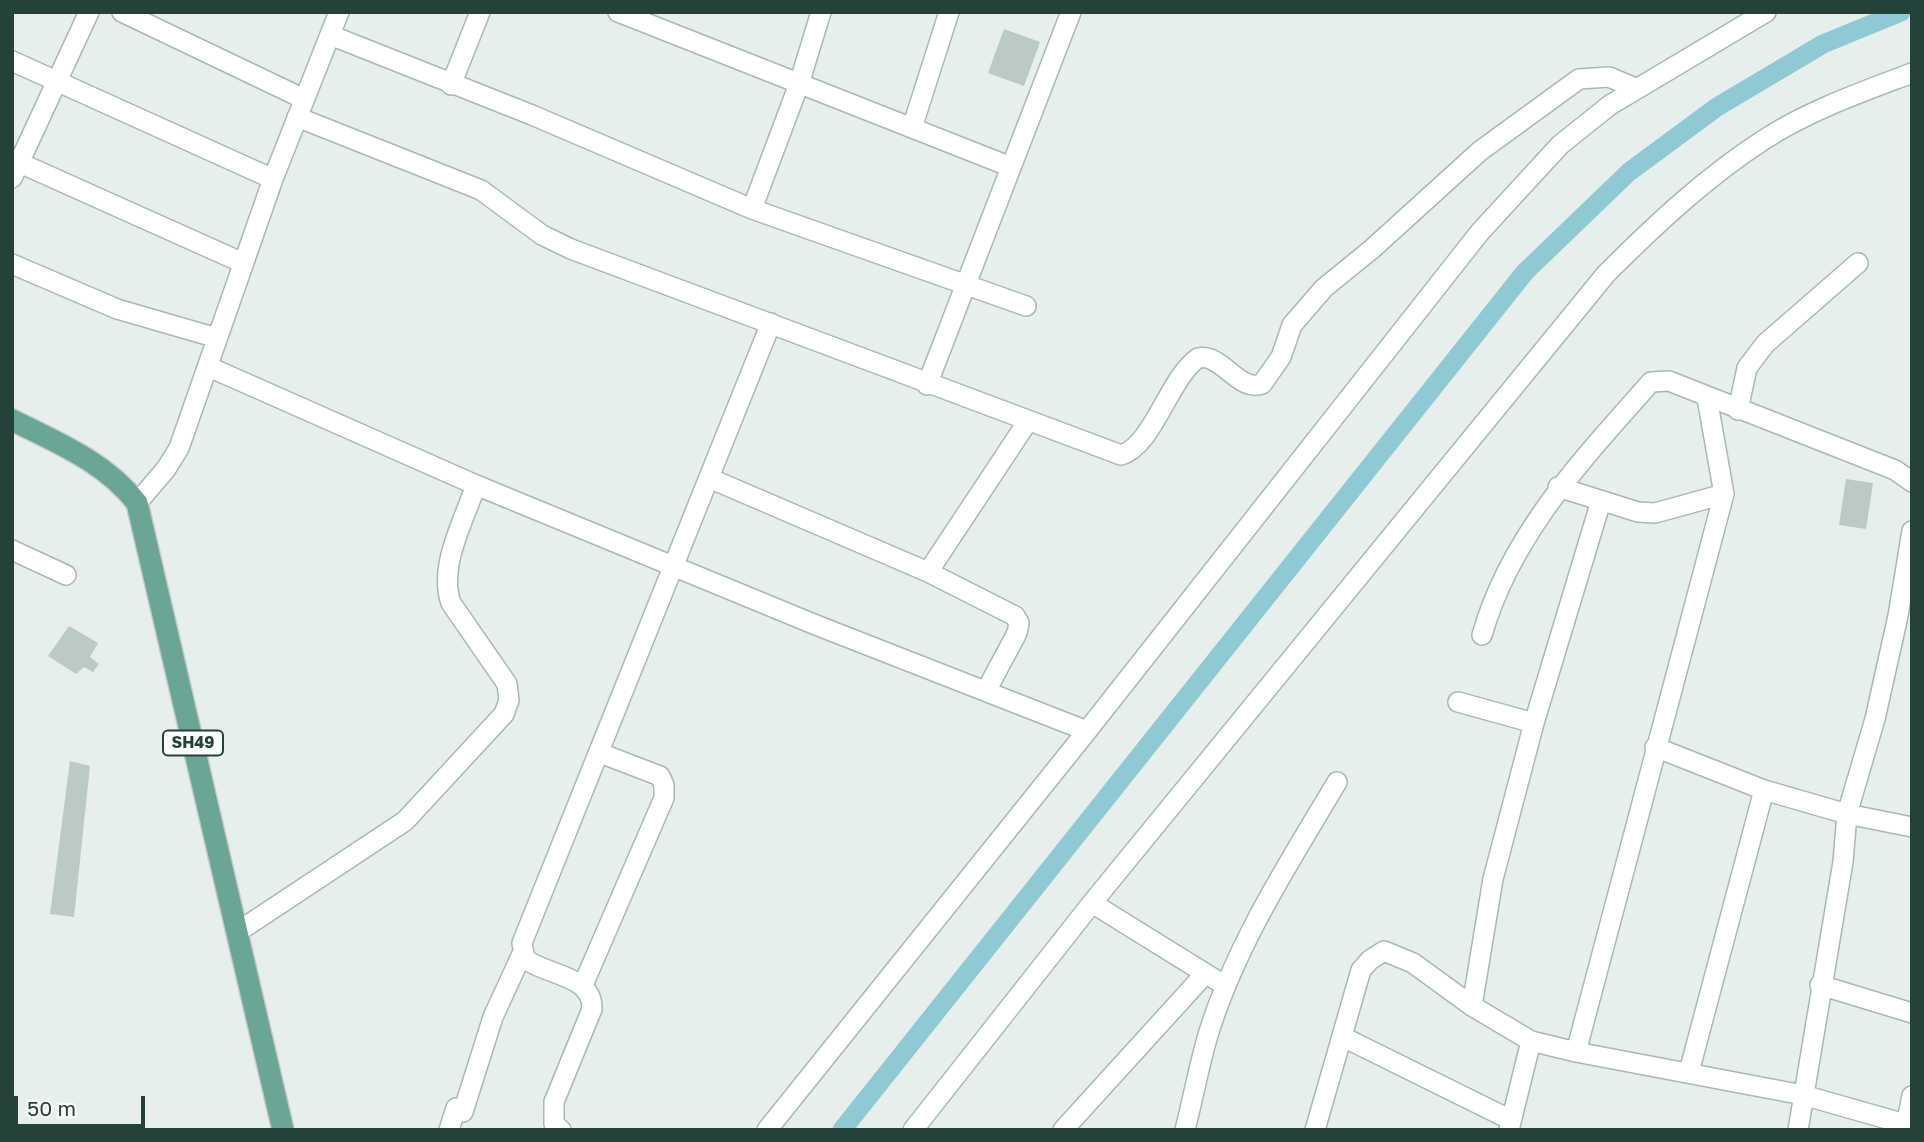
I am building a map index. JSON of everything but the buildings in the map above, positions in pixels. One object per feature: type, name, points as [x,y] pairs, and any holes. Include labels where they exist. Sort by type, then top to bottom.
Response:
[{"type":"main road","name":"SH49","points":[[12,420],[95,463],[121,482],[137,503],[220,865],[239,930],[283,1130]]},
{"type":"street","points":[[89,12],[16,170],[243,263]]},
{"type":"street","points":[[122,12],[300,108],[481,190],[542,235],[571,249],[771,323],[927,385],[1121,455],[1136,446],[1186,370],[1198,358],[1211,358],[1249,384],[1262,384],[1282,357],[1292,324],[1316,296],[1480,150],[1579,79],[1609,77],[1636,88]]},
{"type":"street","points":[[450,85],[480,12]]},
{"type":"street","points":[[618,12],[1011,167]]},
{"type":"street","points":[[752,209],[799,84],[821,12]]},
{"type":"street","points":[[912,128],[949,12]]},
{"type":"street","points":[[927,385],[1071,12]]},
{"type":"street","points":[[767,1130],[1087,731],[1480,232],[1560,145],[1636,88],[1766,12]]},
{"type":"street","points":[[137,503],[166,469],[179,448],[273,179],[338,13]]},
{"type":"street","points":[[330,35],[450,85],[532,115],[752,209],[1026,306]]},
{"type":"street","points":[[12,61],[54,83],[273,179]]},
{"type":"street","points":[[913,1130],[1092,903],[1606,274],[1678,205],[1765,139],[1803,117],[1912,73]]},
{"type":"street","points":[[1738,410],[1747,368],[1765,344],[1858,263]]},
{"type":"street","points":[[12,264],[117,309],[217,338]]},
{"type":"street","points":[[449,1130],[460,1110],[493,1017],[522,954],[522,943],[676,567],[771,323]]},
{"type":"street","points":[[209,367],[476,485],[1087,731]]},
{"type":"street","points":[[1482,635],[1503,576],[1558,487],[1651,382],[1669,381],[1895,470],[1912,482]]},
{"type":"street","points":[[1576,1052],[1724,494],[1707,398]]},
{"type":"street","points":[[928,572],[1028,421]]},
{"type":"street","points":[[709,478],[928,572],[1015,616],[1019,623],[1017,634],[986,691]]},
{"type":"street","points":[[239,930],[405,821],[505,714],[509,700],[507,684],[451,603],[446,588],[447,570],[476,485]]},
{"type":"street","points":[[1558,487],[1638,512],[1656,513],[1724,494]]},
{"type":"street","points":[[1472,1006],[1493,879],[1534,723],[1601,500]]},
{"type":"street","points":[[1798,1130],[1820,985],[1843,862],[1847,814],[1875,719],[1898,616],[1912,531]]},
{"type":"street","points":[[12,550],[66,575]]},
{"type":"street","points":[[1458,702],[1534,723]]},
{"type":"street","points":[[1655,747],[1764,790],[1847,814],[1912,827]]},
{"type":"street","points":[[583,985],[664,798],[664,785],[660,776],[600,753]]},
{"type":"street","points":[[1185,1130],[1208,1035],[1227,984],[1258,915],[1337,782]]},
{"type":"street","points":[[1689,1072],[1764,790]]},
{"type":"street","points":[[1092,903],[1204,975],[1227,984]]},
{"type":"street","points":[[1315,1130],[1361,970],[1384,951],[1413,963],[1472,1006],[1531,1041],[1576,1052],[1803,1094],[1907,1127],[1912,1096]]},
{"type":"street","points":[[522,954],[533,965],[583,985],[590,991],[592,1009],[554,1102],[554,1124],[561,1130]]},
{"type":"street","points":[[1071,1128],[1204,975]]},
{"type":"street","points":[[1820,985],[1912,1013]]},
{"type":"street","points":[[1342,1037],[1510,1125],[1531,1041]]},
{"type":"waterway","points":[[842,1130],[1525,272],[1629,172],[1717,107],[1823,44],[1901,12]]}]
